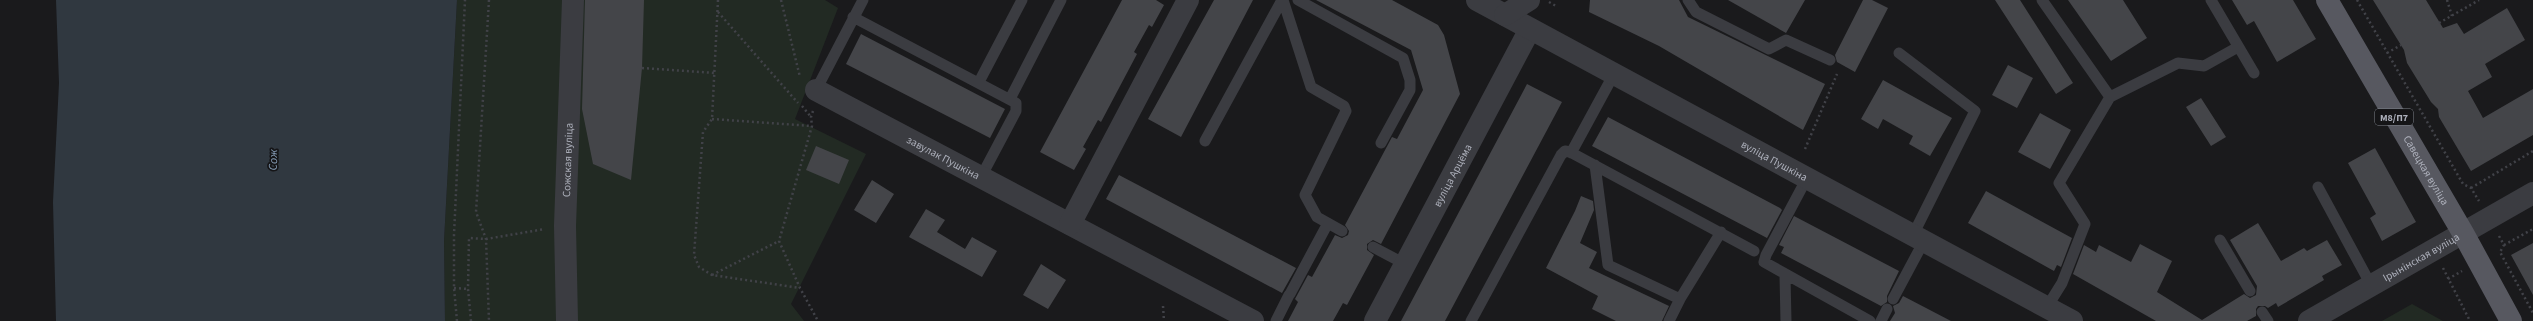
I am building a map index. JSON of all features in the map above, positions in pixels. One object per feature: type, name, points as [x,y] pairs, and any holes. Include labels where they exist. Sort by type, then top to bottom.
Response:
[{"type":"main road","name":"Савецкая вуліца","points":[[2327,0],[2463,233],[2511,321]]},
{"type":"street","name":"Сожская вуліца","points":[[566,321],[565,226],[573,0]]},
{"type":"street","points":[[1070,224],[1188,0]]},
{"type":"street","name":"вуліца Пушкіна","points":[[1477,0],[2061,316]]},
{"type":"street","points":[[1505,15],[1529,0]]},
{"type":"street","name":"вуліца Арцёма","points":[[1375,321],[1530,29]]},
{"type":"street","name":"завулак Пушкіна","points":[[811,91],[981,177],[1253,321]]},
{"type":"street","name":"Ірынінская вуліца","points":[[2309,321],[2533,193]]},
{"type":"lane","points":[[811,91],[863,0]]},
{"type":"lane","points":[[979,82],[1022,0]]},
{"type":"lane","points":[[1010,98],[1061,0]]},
{"type":"lane","points":[[1205,141],[1282,0]]},
{"type":"lane","points":[[1282,0],[1310,87],[1344,106],[1346,111],[1305,195],[1317,217],[1342,231]]},
{"type":"lane","points":[[1298,0],[1403,58],[1410,90],[1381,144]]},
{"type":"lane","points":[[1688,0],[1696,12],[1769,48],[1786,40],[1830,60]]},
{"type":"lane","points":[[2042,0],[2110,97]]},
{"type":"lane","points":[[2211,0],[2254,73]]},
{"type":"lane","points":[[854,17],[1010,98],[1016,103],[1016,111],[981,177]]},
{"type":"lane","points":[[2061,316],[2062,283],[2085,224],[2059,183],[2110,97],[2178,62],[2204,66],[2238,47]]},
{"type":"lane","points":[[1893,299],[1918,238],[1975,111],[1899,53]]},
{"type":"lane","points":[[1572,153],[1614,74]]},
{"type":"lane","points":[[1470,321],[1561,154],[1565,151],[1595,165],[1754,251]]},
{"type":"lane","points":[[1595,165],[1608,265],[1680,300]]},
{"type":"lane","points":[[1808,178],[1764,259],[1766,264],[1870,321]]},
{"type":"lane","points":[[2318,187],[2371,285]]},
{"type":"lane","points":[[1276,321],[1328,223]]},
{"type":"lane","points":[[1669,321],[1721,232]]},
{"type":"lane","points":[[2220,240],[2250,291]]},
{"type":"lane","points":[[1373,247],[1405,264]]},
{"type":"lane","points":[[1786,276],[1786,321]]},
{"type":"lane","points":[[1880,321],[1887,309]]},
{"type":"path","points":[[457,321],[454,288],[454,235],[465,0]]},
{"type":"path","points":[[489,0],[476,212],[486,239],[489,321]]},
{"type":"path","points":[[718,0],[712,119],[702,132],[694,255],[699,267],[712,275],[800,288]]},
{"type":"path","points":[[781,0],[811,91],[810,116],[812,126],[779,241],[800,288],[818,321]]},
{"type":"path","points":[[2357,0],[2463,184],[2470,188],[2504,245]]},
{"type":"path","points":[[2447,0],[2452,16]]},
{"type":"path","points":[[2440,23],[2479,0]]},
{"type":"path","points":[[718,11],[810,116]]},
{"type":"path","points":[[2388,53],[2401,45]]},
{"type":"path","points":[[642,68],[714,73]]},
{"type":"path","points":[[1805,149],[1839,71]]},
{"type":"path","points":[[810,116],[811,91]]},
{"type":"path","points":[[712,119],[812,126]]},
{"type":"path","points":[[2470,188],[2533,151]]},
{"type":"path","points":[[471,321],[468,289],[469,238],[486,239],[565,226]]},
{"type":"path","points":[[2533,229],[2504,245],[2500,252],[2533,313]]},
{"type":"path","points":[[712,275],[779,241]]},
{"type":"path","points":[[2448,279],[2470,321]]},
{"type":"path","points":[[454,288],[468,289]]},
{"type":"path","points":[[1163,306],[1164,321]]},
{"type":"shaded area","points":[[457,0],[825,0],[838,8],[795,119],[866,154],[791,304],[804,321],[445,321],[444,241]]},
{"type":"shaded area","points":[[2412,304],[2443,321],[2382,321]]},
{"type":"water","name":"Сож","points":[[56,0],[457,0],[444,241],[445,321],[56,321],[53,202],[59,83]]},
{"type":"building","points":[[585,0],[644,0],[642,68],[631,180],[593,164],[582,109]]},
{"type":"building","points":[[1122,0],[1156,0],[1164,5],[1152,27],[1149,25],[1134,52],[1137,54],[1101,122],[1098,120],[1083,147],[1086,149],[1074,170],[1040,152]]},
{"type":"building","points":[[1214,0],[1253,0],[1181,137],[1148,119]]},
{"type":"building","points":[[1316,0],[1392,0],[1438,25],[1444,35],[1460,94],[1381,244],[1373,240],[1367,244],[1367,250],[1374,255],[1347,305],[1343,303],[1333,321],[1288,321],[1298,302],[1295,299],[1308,275],[1312,277],[1335,235],[1342,238],[1348,235],[1349,231],[1345,225],[1392,137],[1397,139],[1423,90],[1411,50]]},
{"type":"building","points":[[1590,0],[1679,0],[1688,17],[1825,84],[1803,130],[1659,46],[1589,12]]},
{"type":"building","points":[[1728,0],[1805,0],[1786,33]]},
{"type":"building","points":[[1863,0],[1872,0],[1888,8],[1855,72],[1837,62],[1835,55]]},
{"type":"building","points":[[1995,0],[2020,0],[2073,83],[2056,94]]},
{"type":"building","points":[[2068,0],[2123,0],[2147,38],[2111,61]]},
{"type":"building","points":[[2232,0],[2293,0],[2316,39],[2277,62],[2254,21],[2247,25]]},
{"type":"building","points":[[2373,0],[2426,0],[2443,28],[2457,23],[2464,34],[2507,8],[2525,40],[2485,64],[2492,77],[2468,91],[2483,118],[2533,89],[2533,135],[2471,171],[2439,117],[2438,109],[2431,102],[2407,63],[2404,50]]},
{"type":"building","points":[[861,34],[1005,109],[990,138],[846,64]]},
{"type":"building","points":[[2008,65],[2033,78],[2017,108],[1992,95]]},
{"type":"building","points":[[1883,80],[1952,118],[1930,156],[1909,144],[1913,136],[1883,119],[1878,129],[1861,119]]},
{"type":"building","points":[[1527,84],[1562,102],[1445,321],[1401,321]]},
{"type":"building","points":[[2201,98],[2226,137],[2211,146],[2186,107]]},
{"type":"building","points":[[2040,113],[2071,130],[2050,169],[2018,152]]},
{"type":"building","points":[[1608,117],[1780,208],[1782,210],[1767,238],[1592,146]]},
{"type":"building","points":[[816,146],[849,160],[839,184],[806,170]]},
{"type":"building","points":[[2375,148],[2416,222],[2382,241],[2370,218],[2376,214],[2348,163]]},
{"type":"building","points":[[1119,175],[1296,268],[1282,293],[1106,199]]},
{"type":"building","points":[[872,180],[894,194],[876,223],[854,210]]},
{"type":"building","points":[[1986,191],[2072,238],[2061,267],[2057,265],[2054,271],[1968,223]]},
{"type":"building","points":[[1581,196],[1593,201],[1594,210],[1580,243],[1597,252],[1589,268],[1669,306],[1662,321],[1616,321],[1592,309],[1598,296],[1546,268]]},
{"type":"building","points":[[926,209],[945,220],[937,232],[965,249],[972,237],[997,251],[982,277],[909,237]]},
{"type":"building","points":[[1794,216],[1899,271],[1887,296],[1887,302],[1881,306],[1781,253],[1784,247],[1779,245]]},
{"type":"building","points":[[2258,223],[2281,261],[2304,248],[2307,251],[2327,240],[2342,265],[2322,276],[2324,280],[2278,307],[2276,303],[2268,308],[2265,306],[2258,306],[2256,309],[2256,316],[2247,321],[2156,321],[2073,274],[2084,245],[2096,252],[2099,245],[2131,262],[2140,244],[2172,261],[2157,292],[2202,320],[2244,294],[2250,298],[2256,295],[2257,286],[2230,240]]},
{"type":"building","points":[[2533,243],[2533,295],[2511,255]]},
{"type":"building","points":[[1041,264],[1066,280],[1048,309],[1023,295]]},
{"type":"building","points":[[1903,296],[1951,321],[1890,321],[1895,313],[1893,306],[1899,303]]}]
